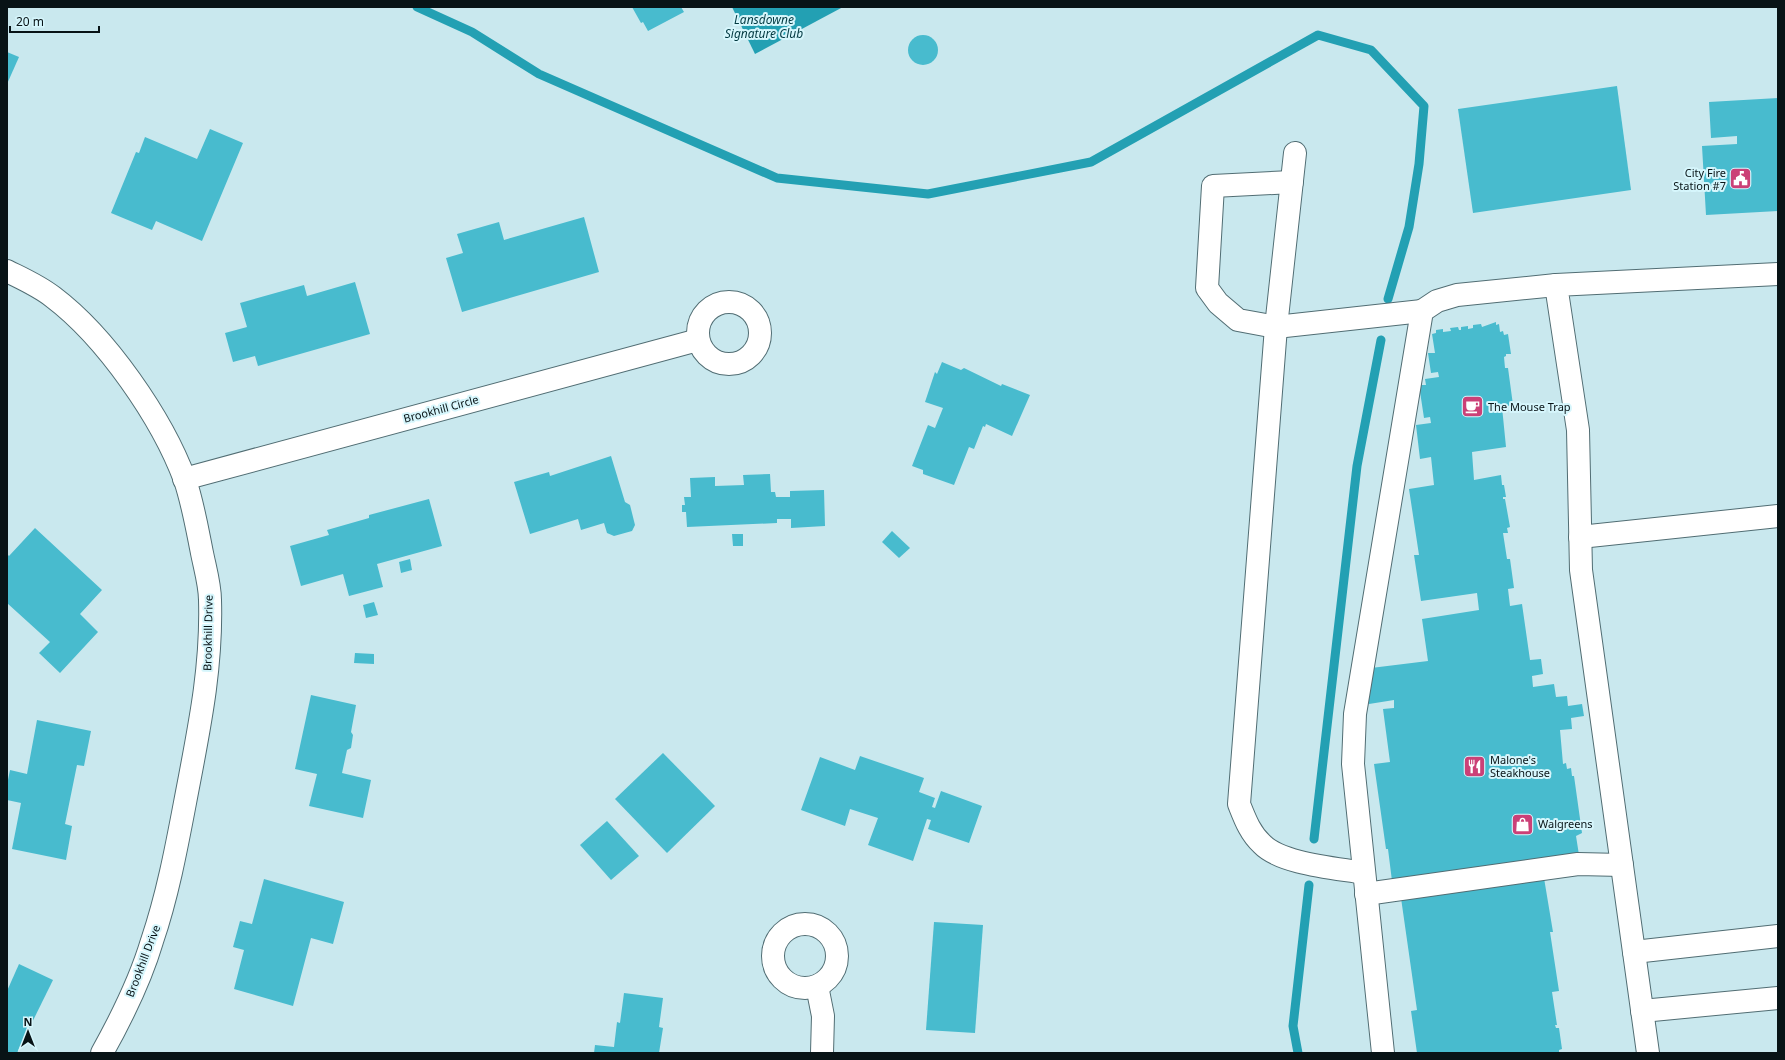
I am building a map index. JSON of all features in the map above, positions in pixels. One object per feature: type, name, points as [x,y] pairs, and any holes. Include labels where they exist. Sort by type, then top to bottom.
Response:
[{"type":"street","points":[[1295,153],[1276,327],[1239,804],[1247,825],[1262,845],[1284,858],[1365,883],[1578,864],[1622,865]]},
{"type":"street","points":[[1292,182],[1213,186],[1207,288],[1218,303],[1238,320],[1276,327],[1422,311],[1437,301],[1457,295],[1556,285],[1778,274]]},
{"type":"street","name":"Brookhill Drive","points":[[7,271],[26,280],[52,296],[79,319],[132,384],[157,422],[184,479],[194,511],[210,598],[208,672],[203,711],[170,876],[152,942],[118,1025],[102,1053]]},
{"type":"street","points":[[1556,285],[1578,430],[1582,577],[1648,1053]]},
{"type":"street","points":[[1383,1053],[1352,764],[1355,714],[1422,311]]},
{"type":"street","name":"Brookhill Circle","points":[[184,479],[698,340]]},
{"type":"street","points":[[1580,537],[1778,516]]},
{"type":"street","points":[[1634,952],[1778,936]]},
{"type":"street","points":[[817,986],[823,1016],[822,1053]]},
{"type":"street","points":[[1642,1011],[1778,998]]},
{"type":"water","name":"Lansdowne Signature Club","points":[[732,7],[843,7],[755,54]]},
{"type":"building","points":[[632,7],[681,7],[684,12],[648,31],[643,22],[641,23]]},
{"type":"building","points":[[923,35],[934,39],[938,50],[934,61],[923,65],[912,61],[908,50],[912,39]]},
{"type":"building","points":[[7,52],[19,57],[7,84]]},
{"type":"building","points":[[1617,86],[1631,190],[1473,213],[1458,109]]},
{"type":"building","name":"City Fire Station #7","points":[[1778,98],[1778,211],[1706,215],[1702,146],[1737,144],[1737,136],[1711,138],[1709,102]]},
{"type":"building","points":[[210,129],[243,143],[202,241],[156,221],[152,230],[111,213],[136,152],[139,153],[145,137],[197,159]]},
{"type":"building","points":[[584,217],[599,272],[462,312],[446,258],[463,253],[457,234],[499,222],[504,240]]},
{"type":"building","points":[[355,282],[370,334],[258,366],[255,356],[233,362],[225,333],[247,327],[240,303],[304,285],[307,296]]},
{"type":"building","points":[[1496,322],[1496,325],[1499,324],[1500,332],[1503,331],[1504,335],[1508,334],[1511,354],[1506,354],[1504,357],[1505,368],[1508,368],[1513,405],[1502,407],[1506,447],[1472,452],[1474,480],[1501,475],[1502,485],[1504,485],[1506,497],[1503,497],[1503,499],[1505,499],[1510,527],[1507,528],[1508,533],[1503,533],[1507,559],[1510,559],[1514,588],[1508,589],[1510,606],[1522,604],[1530,660],[1541,659],[1543,674],[1532,676],[1533,687],[1554,684],[1556,697],[1567,696],[1568,706],[1582,704],[1584,716],[1571,718],[1572,729],[1560,730],[1563,764],[1566,763],[1567,769],[1571,768],[1572,776],[1574,776],[1582,833],[1576,836],[1579,855],[1544,878],[1553,932],[1550,932],[1559,991],[1552,992],[1557,1025],[1555,1025],[1556,1028],[1559,1028],[1562,1049],[1559,1050],[1559,1053],[1417,1053],[1411,1011],[1417,1010],[1401,898],[1392,881],[1374,764],[1390,762],[1383,709],[1394,708],[1394,700],[1369,704],[1367,692],[1370,692],[1369,680],[1372,680],[1371,668],[1428,661],[1422,619],[1479,610],[1477,593],[1421,601],[1414,555],[1419,555],[1409,489],[1434,485],[1431,457],[1420,459],[1416,425],[1431,423],[1430,417],[1424,418],[1419,385],[1426,385],[1425,379],[1439,377],[1438,372],[1431,373],[1428,353],[1435,353],[1432,334],[1436,333],[1436,330],[1443,329],[1443,332],[1451,331],[1450,328],[1458,327],[1459,330],[1461,330],[1461,327],[1468,326],[1468,329],[1473,328],[1473,325],[1481,324],[1482,327]]},
{"type":"building","points":[[942,362],[961,370],[964,368],[1001,386],[1002,384],[1030,395],[1012,436],[986,424],[985,427],[983,426],[974,449],[969,447],[954,485],[923,474],[923,470],[912,466],[928,425],[935,428],[943,408],[925,402],[935,372],[937,374]]},
{"type":"building","points":[[611,456],[625,502],[630,505],[635,525],[632,531],[614,536],[607,533],[604,523],[581,530],[578,519],[530,534],[514,482],[549,472],[550,476]]},
{"type":"building","points":[[770,474],[771,492],[775,492],[776,497],[790,497],[790,491],[824,490],[825,526],[791,528],[791,519],[777,519],[777,523],[687,527],[686,512],[682,512],[682,505],[685,505],[684,497],[691,497],[690,478],[715,477],[715,486],[744,485],[743,475]]},
{"type":"building","points":[[429,499],[442,546],[377,564],[383,587],[349,596],[343,574],[301,586],[290,546],[329,535],[327,530],[369,518],[369,515]]},
{"type":"building","points":[[35,528],[102,590],[80,614],[98,632],[60,673],[39,653],[50,642],[7,603],[7,554],[9,556]]},
{"type":"building","points":[[892,531],[910,548],[899,558],[882,542]]},
{"type":"building","points":[[732,534],[743,534],[743,546],[733,546]]},
{"type":"building","points":[[410,559],[412,570],[401,573],[399,562]]},
{"type":"building","points":[[374,602],[378,615],[366,618],[363,605]]},
{"type":"building","points":[[355,653],[374,654],[374,664],[354,663]]},
{"type":"building","points":[[311,695],[356,705],[351,732],[353,735],[351,748],[347,750],[342,773],[371,780],[363,818],[309,806],[317,774],[295,769]]},
{"type":"building","points":[[37,720],[91,731],[84,766],[77,765],[65,824],[72,826],[66,860],[12,849],[21,803],[7,800],[7,785],[10,770],[27,774]]},
{"type":"building","points":[[663,753],[715,806],[667,853],[615,799]]},
{"type":"building","points":[[860,756],[924,778],[919,792],[935,798],[932,807],[935,808],[941,791],[982,806],[969,843],[928,829],[931,820],[927,819],[913,861],[868,845],[878,818],[850,809],[845,826],[801,810],[820,757],[855,770]]},
{"type":"building","points":[[607,821],[639,856],[611,880],[580,845]]},
{"type":"building","points":[[264,879],[344,902],[333,944],[311,938],[293,1006],[234,989],[244,950],[233,947],[240,921],[252,924]]},
{"type":"building","points":[[934,922],[983,925],[975,1033],[926,1030]]},
{"type":"building","points":[[19,964],[53,980],[17,1053],[8,1053],[7,991]]},
{"type":"building","points":[[624,993],[663,998],[659,1027],[663,1028],[659,1053],[594,1053],[595,1045],[614,1047],[617,1022],[620,1023]]},
{"type":"waterway","points":[[417,7],[472,32],[539,74],[777,178],[928,194],[1091,162],[1318,35],[1371,50],[1424,106],[1419,164],[1409,227],[1388,299]]},
{"type":"waterway","points":[[1314,839],[1357,466],[1381,340]]},
{"type":"waterway","points":[[1298,1053],[1293,1026],[1309,885]]},
{"type":"place","name":"City Fire Station #7","points":[[1741,179]]},
{"type":"place","name":"The Mouse Trap","points":[[1472,407]]},
{"type":"place","name":"Malone's Steakhouse","points":[[1475,766]]},
{"type":"place","name":"Walgreens","points":[[1523,824]]}]
